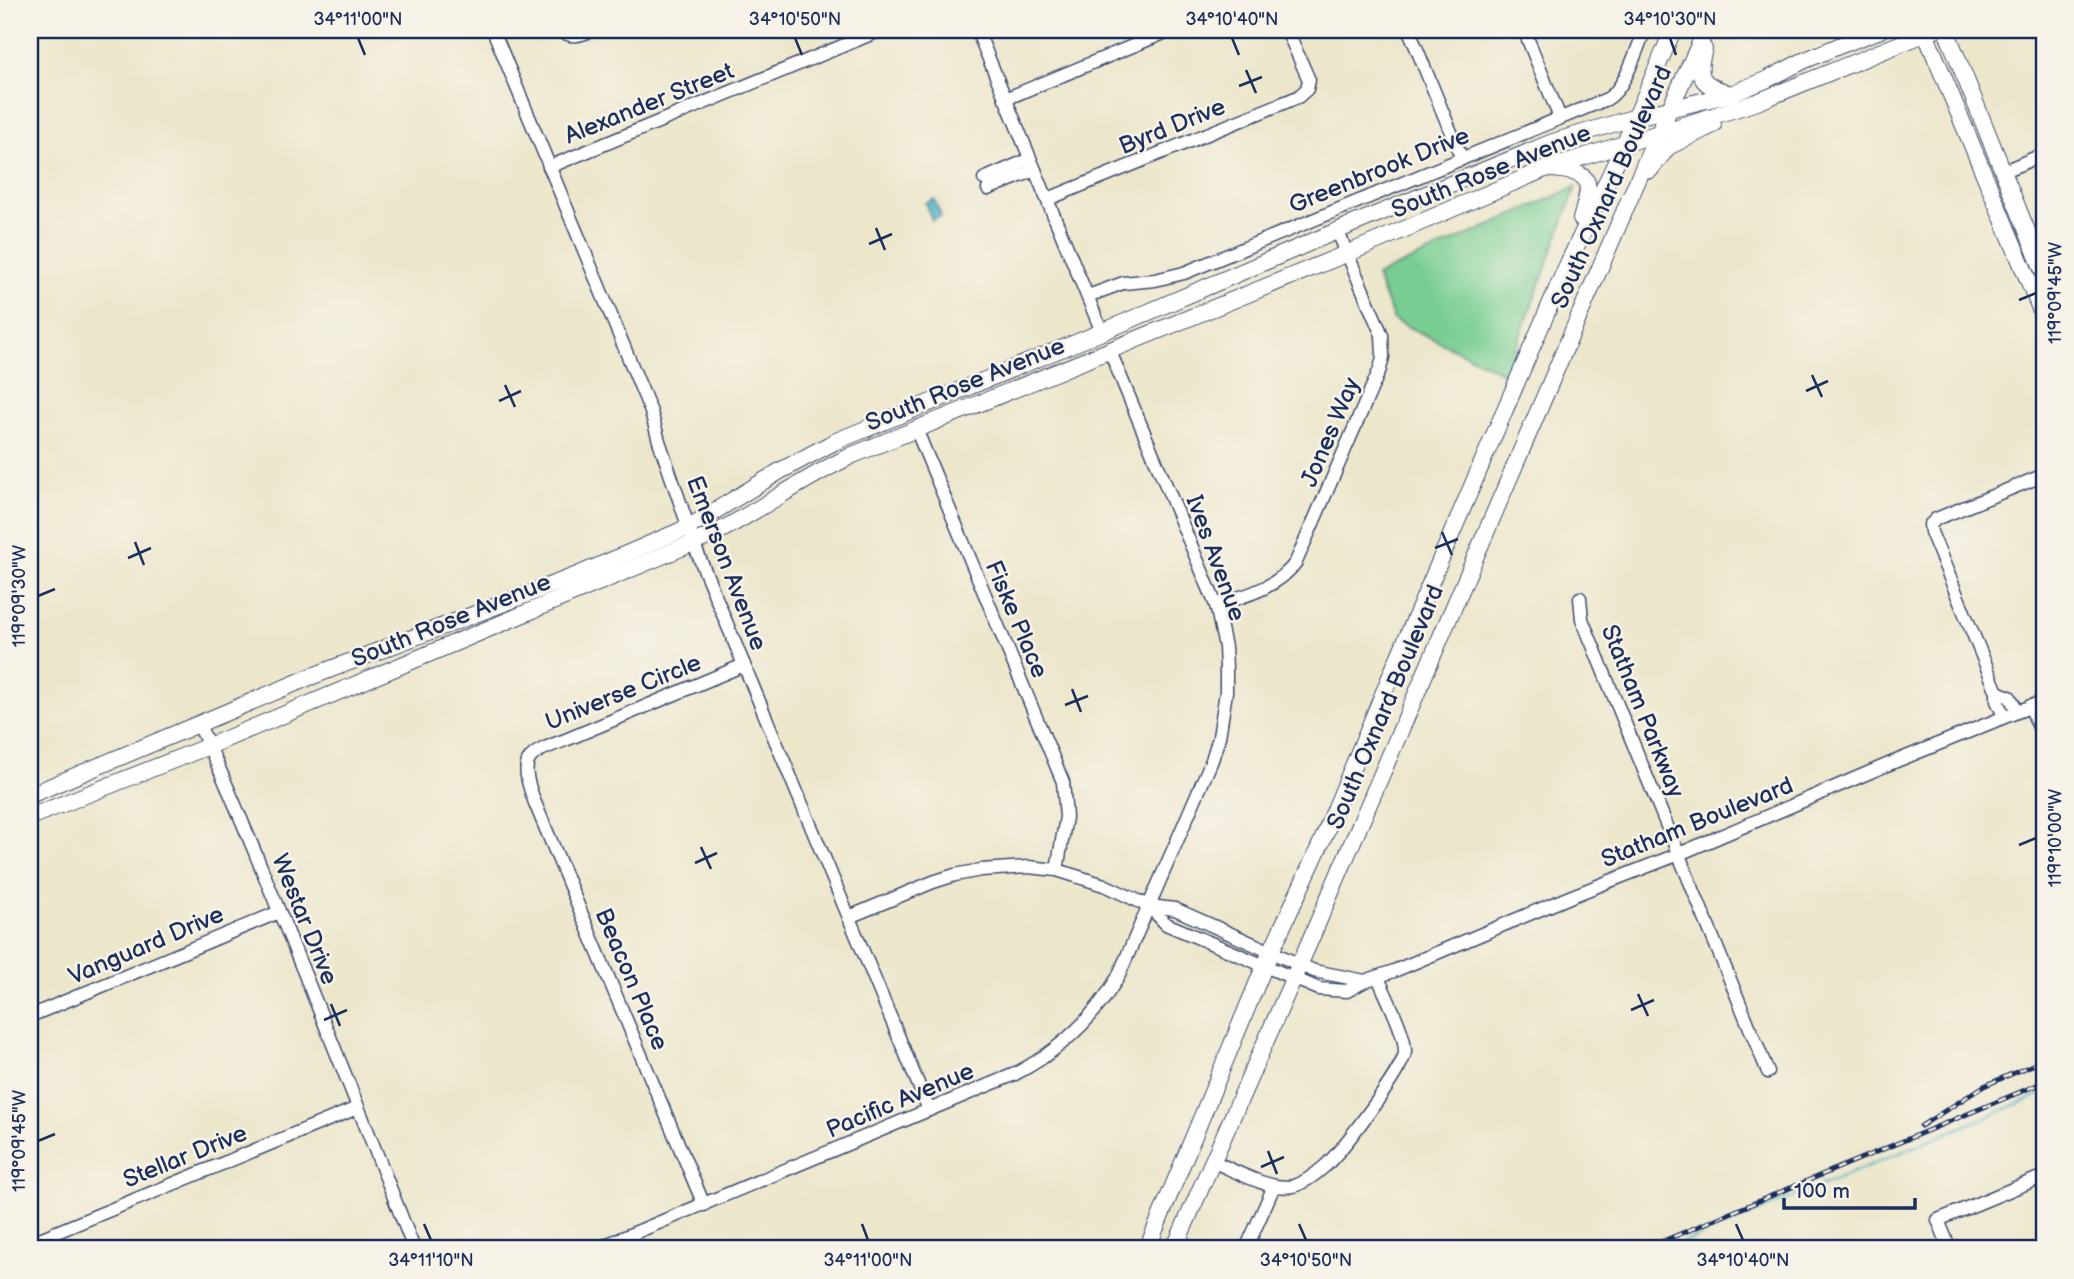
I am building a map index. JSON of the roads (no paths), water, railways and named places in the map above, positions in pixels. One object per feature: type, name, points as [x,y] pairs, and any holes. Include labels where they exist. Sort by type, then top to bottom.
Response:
[{"type":"main road","name":"South Oxnard Boulevard","points":[[1147,1249],[1398,657],[1565,270],[1625,143],[1673,30]]},
{"type":"main road","name":"South Oxnard Boulevard","points":[[1174,1249],[1630,198],[1708,30]]},
{"type":"main road","points":[[1708,30],[1700,74],[1706,84],[1731,94]]},
{"type":"main road","name":"South Rose Avenue","points":[[30,817],[209,746],[692,535],[821,448],[1553,142],[1636,117],[1731,94],[1880,30]]},
{"type":"main road","points":[[1945,30],[2044,273]]},
{"type":"main road","name":"South Rose Avenue","points":[[30,795],[310,677],[575,576],[748,516],[827,467],[1545,169],[1757,102],[1928,31]]},
{"type":"main road","points":[[1928,31],[2044,318]]},
{"type":"main road","points":[[1630,198],[1668,147],[1757,102]]},
{"type":"main road","points":[[1545,169],[1576,172],[1584,177],[1589,192],[1565,270]]},
{"type":"main road","points":[[1013,390],[1031,372],[1093,347],[1102,332]]},
{"type":"main road","points":[[209,746],[213,735],[278,705],[310,677]]},
{"type":"main road","points":[[145,771],[197,740],[192,733],[172,734]]},
{"type":"street","name":"Emerson Avenue","points":[[493,30],[651,412],[692,535],[744,665],[929,1110]]},
{"type":"street","points":[[561,31],[576,36],[592,30]]},
{"type":"street","name":"Alexander Street","points":[[549,167],[881,30]]},
{"type":"street","points":[[977,30],[1102,332]]},
{"type":"street","points":[[1005,99],[1171,30]]},
{"type":"street","name":"Byrd Drive","points":[[1048,199],[1298,97],[1308,86],[1308,75],[1287,30]]},
{"type":"street","points":[[1409,30],[1462,159]]},
{"type":"street","points":[[1524,30],[1560,118]]},
{"type":"street","name":"Greenbrook Drive","points":[[1088,296],[1123,283],[1184,274],[1607,99],[1618,90],[1645,30]]},
{"type":"street","points":[[2002,172],[2044,153]]},
{"type":"street","points":[[986,184],[1032,164]]},
{"type":"street","name":"Jones Way","points":[[1216,605],[1276,582],[1284,577],[1296,562],[1380,369],[1383,357],[1382,335],[1338,232]]},
{"type":"street","name":"Ives Avenue","points":[[1109,349],[1216,605],[1225,647],[1226,692],[1219,737],[1212,760],[1149,906]]},
{"type":"street","name":"Fiske Place","points":[[916,429],[1063,782],[1066,817],[1058,870]]},
{"type":"street","points":[[2004,716],[1997,692],[1930,525],[1937,519],[2044,474]]},
{"type":"street","name":"Statham Parkway","points":[[1580,598],[1582,619],[1768,1072]]},
{"type":"street","name":"Universe Circle","points":[[526,768],[532,755],[542,748],[744,665]]},
{"type":"street","points":[[1997,692],[2010,697],[2017,711]]},
{"type":"street","name":"Statham Boulevard","points":[[849,917],[955,875],[1006,867],[1058,870],[1104,885],[1149,906],[1175,909],[1272,951],[1319,989],[1347,991],[2044,701]]},
{"type":"street","points":[[2030,706],[2044,739]]},
{"type":"street","name":"Westar Drive","points":[[198,723],[279,912],[414,1249]]},
{"type":"street","name":"Beacon Place","points":[[526,768],[528,785],[535,803],[704,1205]]},
{"type":"street","name":"Statham Boulevard","points":[[1149,906],[1166,925],[1265,967],[1295,971]]},
{"type":"street","name":"Pacific Avenue","points":[[596,1249],[1015,1074],[1042,1059],[1069,1038],[1098,1008],[1118,977],[1149,906]]},
{"type":"street","name":"Vanguard Drive","points":[[30,1016],[279,912]]},
{"type":"street","points":[[1212,1161],[1274,1186],[1297,1184],[1325,1166],[1394,1078],[1405,1052],[1403,1038],[1371,979]]},
{"type":"street","name":"Stellar Drive","points":[[30,1243],[357,1108]]},
{"type":"street","points":[[1950,1249],[1938,1220],[2043,1180]]},
{"type":"street","points":[[1246,1249],[1274,1186]]},
{"type":"water","points":[[934,199],[941,216],[932,220],[925,203]]},
{"type":"waterway","points":[[1668,1249],[2044,1093]]},
{"type":"railway","points":[[1921,1126],[1984,1086],[2044,1060]]},
{"type":"railway","points":[[1644,1249],[2044,1082]]},
{"type":"railway","points":[[1627,1249],[1654,1242]]}]
